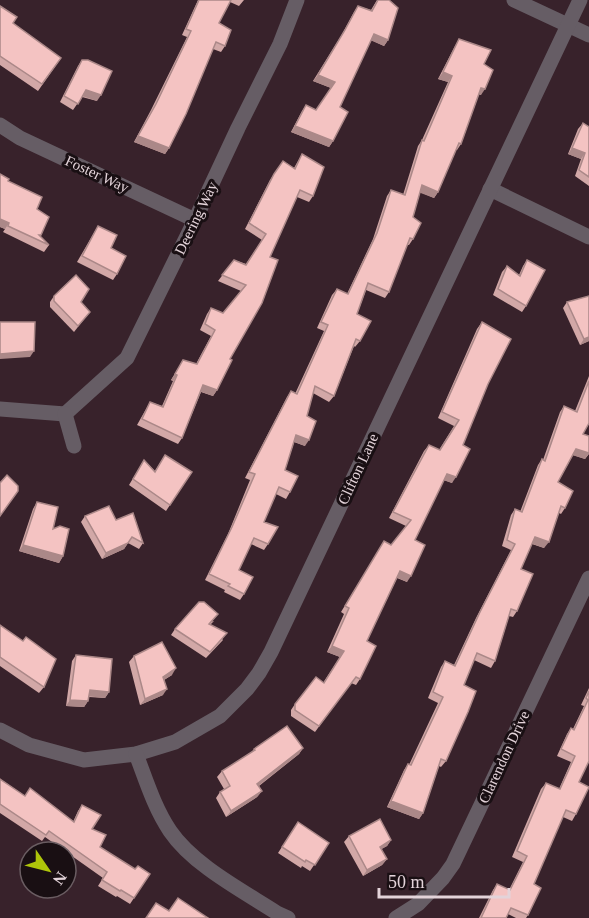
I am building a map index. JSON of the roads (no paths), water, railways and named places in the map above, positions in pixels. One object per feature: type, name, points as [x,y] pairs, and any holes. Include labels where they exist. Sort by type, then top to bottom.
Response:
[{"type":"street","name":"Deering Way","points":[[65,414],[127,358],[280,44],[297,0]]},
{"type":"street","points":[[514,0],[589,35]]},
{"type":"street","name":"Clifton Lane","points":[[0,730],[29,745],[84,760],[136,754],[175,742],[220,716],[260,673],[580,0]]},
{"type":"street","name":"Foster Way","points":[[0,125],[20,138],[195,220]]},
{"type":"street","points":[[490,189],[589,237]]},
{"type":"street","points":[[0,409],[65,414],[74,446]]},
{"type":"street","name":"Clarendon Drive","points":[[396,918],[418,904],[453,864],[589,578]]},
{"type":"street","points":[[136,754],[157,808],[170,831],[185,849],[205,866],[288,918]]}]
